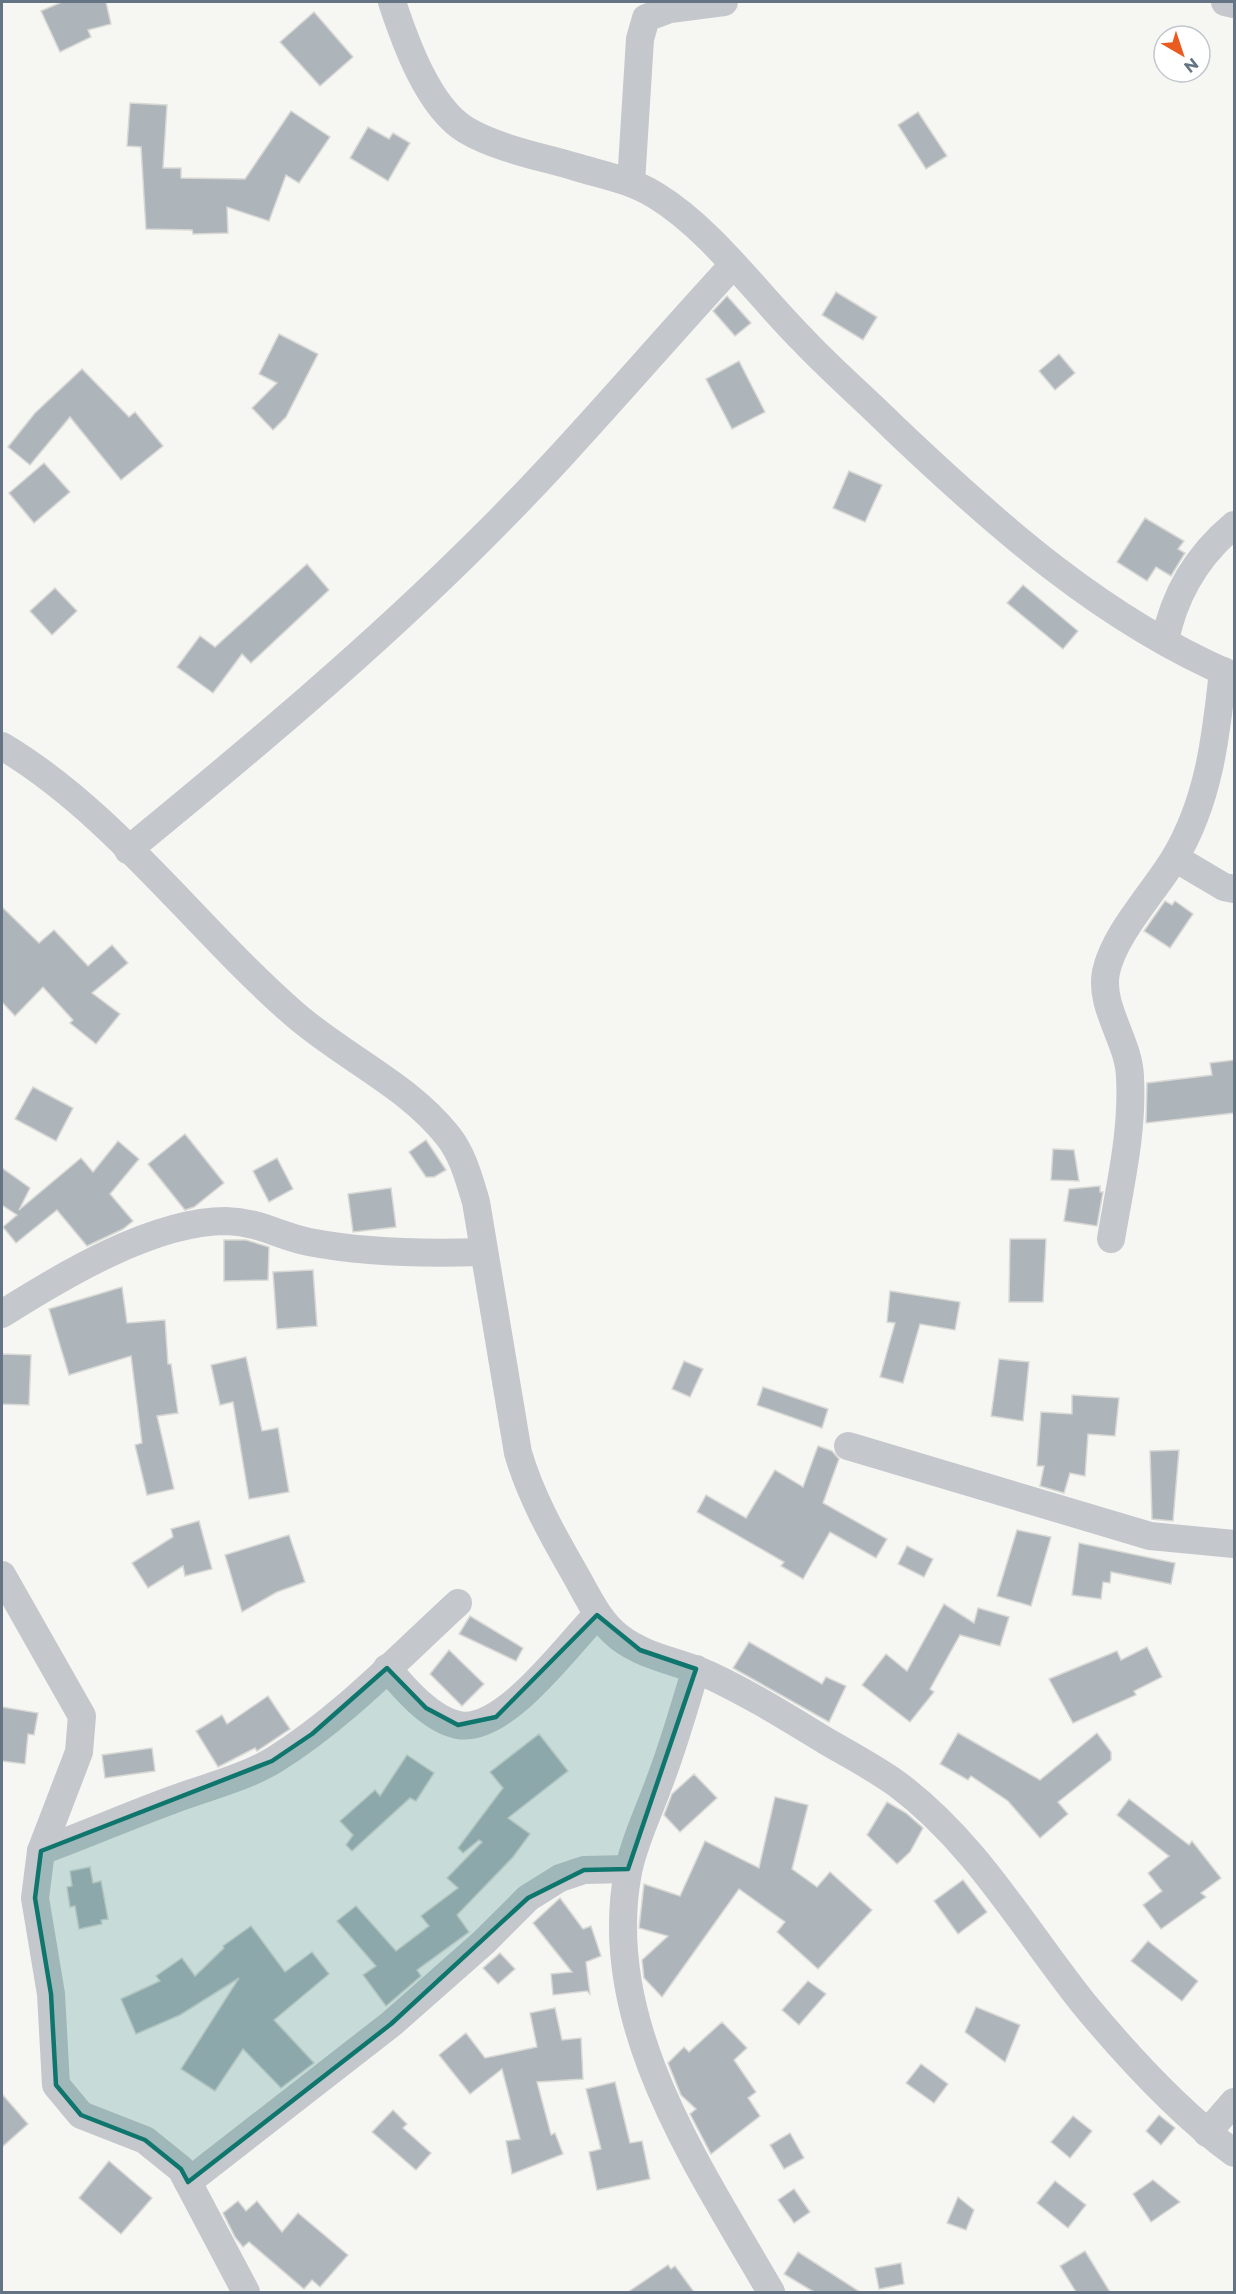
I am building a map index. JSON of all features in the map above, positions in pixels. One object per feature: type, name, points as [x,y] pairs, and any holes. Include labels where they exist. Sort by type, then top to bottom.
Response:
[{"type":"street","points":[[392,2],[420,71],[441,107],[465,129],[529,153],[631,183],[655,195],[681,214],[733,265],[802,340],[989,514],[1096,600],[1165,641],[1229,674],[1208,780],[1193,822],[1175,858],[1116,946],[1106,972],[1105,994],[1123,1043],[1131,1075],[1129,1141],[1111,1239]]},
{"type":"street","points":[[631,183],[640,39],[646,18],[670,9],[724,2]]},
{"type":"street","points":[[1225,2],[1234,4]]},
{"type":"street","points":[[128,850],[304,704],[433,586],[537,480],[733,265]]},
{"type":"street","points":[[1165,641],[1176,597],[1216,540],[1234,525]]},
{"type":"street","points":[[2,746],[70,793],[293,1013],[416,1103],[448,1137],[464,1164],[476,1202],[482,1252],[518,1453],[527,1482],[545,1524],[597,1615],[618,1636],[640,1650],[696,1669],[744,1692],[897,1784],[936,1819],[1005,1894],[1084,2004],[1207,2133],[1234,2153]]},
{"type":"street","points":[[1175,858],[1224,887],[1234,889]]},
{"type":"street","points":[[2,1314],[57,1279],[177,1226],[243,1222],[267,1227],[302,1241],[343,1248],[410,1253],[482,1252]]},
{"type":"street","points":[[848,1446],[1150,1536],[1234,1544]]},
{"type":"street","points":[[2,1575],[82,1716],[79,1752],[41,1851],[35,1898],[51,1994],[56,2085],[81,2115],[145,2140],[181,2169],[246,2292]]},
{"type":"street","points":[[41,1851],[115,1824],[173,1799],[231,1781],[272,1761],[312,1734],[458,1603]]},
{"type":"street","points":[[387,1668],[426,1708],[458,1725],[481,1722],[496,1717],[513,1702],[597,1615]]},
{"type":"street","points":[[696,1669],[677,1732],[628,1869],[622,1917],[626,1979],[646,2055],[688,2143],[771,2292]]},
{"type":"street","points":[[188,2182],[391,2024],[484,1942],[528,1898],[560,1878],[584,1870],[628,1869]]},
{"type":"street","points":[[1207,2133],[1234,2102]]},
{"type":"highlighted area","points":[[597,1615],[640,1650],[696,1669],[628,1869],[584,1870],[528,1898],[391,2024],[188,2182],[181,2169],[145,2140],[81,2115],[56,2085],[51,1994],[35,1898],[41,1851],[272,1761],[312,1734],[387,1668],[426,1708],[458,1725],[496,1717]]},
{"type":"building","points":[[62,2],[106,2],[111,24],[88,30],[91,37],[60,52],[41,11]]},
{"type":"building","points":[[314,12],[353,57],[320,86],[280,42]]},
{"type":"building","points":[[130,103],[167,105],[163,168],[181,168],[181,178],[245,179],[291,111],[330,137],[299,183],[286,175],[269,221],[227,207],[228,233],[193,234],[192,230],[146,229],[141,147],[127,146]]},
{"type":"building","points":[[918,112],[947,156],[926,169],[898,125]]},
{"type":"building","points":[[368,127],[389,139],[393,133],[410,143],[388,181],[350,158]]},
{"type":"building","points":[[836,292],[877,317],[863,340],[822,315]]},
{"type":"building","points":[[727,296],[751,323],[735,336],[713,311]]},
{"type":"building","points":[[279,334],[318,354],[286,417],[273,430],[252,408],[277,383],[259,374]]},
{"type":"building","points":[[1059,354],[1075,373],[1055,390],[1039,371]]},
{"type":"building","points":[[739,361],[765,412],[732,429],[706,379]]},
{"type":"building","points":[[82,369],[129,417],[135,412],[163,446],[121,480],[70,417],[30,465],[8,447],[35,413]]},
{"type":"building","points":[[44,463],[70,492],[34,523],[9,493]]},
{"type":"building","points":[[849,471],[882,485],[865,522],[833,508]]},
{"type":"building","points":[[1145,518],[1184,541],[1178,549],[1185,553],[1171,576],[1156,567],[1147,581],[1117,562]]},
{"type":"building","points":[[307,564],[329,590],[251,663],[242,654],[213,693],[177,667],[200,636],[215,647]]},
{"type":"building","points":[[1023,585],[1078,631],[1063,649],[1007,603]]},
{"type":"building","points":[[55,588],[77,611],[52,635],[30,611]]},
{"type":"building","points":[[1165,901],[1172,905],[1175,901],[1193,914],[1170,948],[1144,931]]},
{"type":"building","points":[[2,907],[39,943],[54,930],[88,966],[112,945],[128,963],[92,993],[120,1014],[96,1044],[70,1023],[73,1020],[43,987],[15,1016],[2,1002]]},
{"type":"building","points":[[1234,1060],[1234,1113],[1146,1123],[1147,1083],[1212,1075],[1210,1063]]},
{"type":"building","points":[[33,1087],[73,1108],[56,1141],[15,1119]]},
{"type":"building","points":[[185,1134],[224,1183],[194,1207],[185,1210],[148,1164]]},
{"type":"building","points":[[426,1140],[446,1170],[434,1177],[426,1177],[409,1152]]},
{"type":"building","points":[[118,1141],[139,1159],[110,1194],[133,1221],[123,1229],[87,1246],[57,1210],[16,1243],[3,1227],[17,1215],[2,1205],[2,1168],[30,1188],[19,1210],[81,1158],[93,1172]]},
{"type":"building","points":[[1053,1149],[1074,1150],[1079,1181],[1051,1180]]},
{"type":"building","points":[[277,1158],[293,1189],[269,1202],[253,1171]]},
{"type":"building","points":[[1100,1186],[1100,1192],[1103,1192],[1097,1226],[1064,1221],[1069,1189]]},
{"type":"building","points":[[391,1188],[396,1227],[353,1232],[348,1194]]},
{"type":"building","points":[[1010,1239],[1046,1239],[1043,1302],[1009,1302]]},
{"type":"building","points":[[224,1240],[246,1240],[269,1247],[268,1280],[224,1281]]},
{"type":"building","points":[[313,1270],[317,1326],[277,1329],[273,1272]]},
{"type":"building","points":[[122,1287],[127,1323],[165,1320],[168,1364],[171,1364],[178,1413],[157,1416],[174,1489],[147,1495],[135,1445],[142,1443],[131,1356],[69,1375],[49,1309]]},
{"type":"building","points":[[890,1291],[960,1302],[955,1330],[920,1324],[903,1383],[880,1377],[895,1323],[887,1322]]},
{"type":"building","points":[[2,1354],[31,1355],[29,1405],[2,1404]]},
{"type":"building","points":[[246,1357],[262,1431],[278,1428],[289,1492],[249,1499],[233,1402],[220,1405],[211,1365]]},
{"type":"building","points":[[999,1359],[1029,1362],[1023,1421],[991,1416]]},
{"type":"building","points":[[684,1361],[703,1369],[690,1397],[672,1389]]},
{"type":"building","points":[[763,1387],[828,1409],[822,1428],[757,1405]]},
{"type":"building","points":[[1072,1395],[1119,1398],[1115,1436],[1088,1434],[1085,1476],[1070,1473],[1064,1493],[1040,1486],[1044,1466],[1037,1466],[1041,1412],[1072,1414]]},
{"type":"building","points":[[818,1446],[832,1451],[839,1459],[823,1503],[887,1539],[876,1558],[830,1532],[803,1579],[781,1566],[784,1562],[697,1512],[706,1495],[746,1518],[775,1470],[803,1487]]},
{"type":"building","points":[[1179,1450],[1173,1521],[1152,1519],[1150,1451]]},
{"type":"building","points":[[199,1521],[212,1569],[185,1576],[183,1566],[148,1588],[132,1563],[173,1537],[171,1529]]},
{"type":"building","points":[[1017,1530],[1051,1537],[1031,1606],[997,1596]]},
{"type":"building","points":[[289,1535],[305,1582],[277,1592],[242,1612],[225,1555]]},
{"type":"building","points":[[1079,1543],[1175,1563],[1171,1584],[1111,1572],[1110,1583],[1103,1582],[1101,1599],[1072,1595]]},
{"type":"building","points":[[907,1546],[933,1559],[924,1577],[898,1564]]},
{"type":"building","points":[[944,1604],[974,1623],[978,1608],[1009,1617],[1000,1646],[960,1635],[930,1689],[934,1692],[910,1722],[862,1685],[886,1654],[907,1671]]},
{"type":"building","points":[[470,1616],[523,1648],[516,1661],[459,1634]]},
{"type":"building","points":[[749,1642],[822,1684],[826,1677],[846,1686],[829,1722],[733,1668]]},
{"type":"building","points":[[1147,1647],[1162,1677],[1134,1691],[1136,1695],[1073,1723],[1049,1679],[1117,1651],[1121,1660]]},
{"type":"building","points":[[449,1650],[484,1684],[462,1706],[430,1674]]},
{"type":"building","points":[[268,1696],[290,1729],[257,1751],[255,1748],[218,1767],[196,1731],[222,1715],[227,1724]]},
{"type":"building","points":[[2,1707],[38,1713],[34,1735],[28,1734],[25,1764],[2,1761]]},
{"type":"building","points":[[958,1733],[1040,1780],[1097,1733],[1111,1752],[1111,1760],[1058,1802],[1068,1814],[1040,1838],[1008,1801],[971,1776],[968,1780],[940,1764]]},
{"type":"building","points":[[539,1734],[568,1771],[508,1818],[530,1834],[513,1857],[457,1915],[469,1932],[417,1970],[421,1976],[386,2006],[363,1975],[376,1966],[337,1921],[356,1906],[396,1951],[429,1926],[421,1916],[458,1888],[447,1878],[482,1842],[479,1840],[463,1853],[458,1848],[503,1788],[490,1772]]},
{"type":"building","points":[[152,1748],[155,1771],[105,1778],[102,1755]]},
{"type":"building","points":[[407,1755],[434,1773],[416,1801],[410,1798],[352,1851],[346,1845],[353,1835],[340,1821],[375,1790],[380,1796]]},
{"type":"building","points":[[694,1774],[717,1798],[680,1832],[664,1815],[672,1794]]},
{"type":"building","points":[[775,1797],[808,1805],[792,1869],[817,1887],[830,1872],[872,1910],[818,1969],[777,1932],[785,1922],[739,1889],[662,1997],[644,1978],[642,1960],[668,1936],[639,1928],[644,1884],[680,1896],[705,1841],[759,1868]]},
{"type":"building","points":[[1129,1799],[1189,1845],[1192,1841],[1221,1878],[1201,1893],[1206,1897],[1161,1929],[1143,1905],[1162,1891],[1148,1873],[1169,1856],[1117,1815]]},
{"type":"building","points":[[887,1802],[906,1813],[923,1828],[910,1852],[897,1864],[867,1835]]},
{"type":"building","points":[[90,1867],[93,1883],[101,1881],[108,1919],[101,1920],[102,1924],[79,1929],[75,1906],[70,1907],[67,1887],[72,1886],[70,1871]]},
{"type":"building","points":[[963,1880],[987,1912],[958,1934],[934,1901]]},
{"type":"building","points":[[560,1898],[583,1929],[591,1926],[601,1956],[586,1962],[590,1994],[587,1991],[553,1995],[551,1974],[572,1972],[533,1923]]},
{"type":"building","points":[[251,1926],[285,1972],[312,1952],[329,1974],[274,2020],[314,2063],[281,2088],[243,2049],[215,2091],[181,2069],[239,1978],[180,2015],[136,2034],[121,1999],[160,1981],[156,1976],[182,1958],[195,1976],[224,1948],[223,1946]]},
{"type":"building","points":[[1148,1941],[1198,1981],[1182,2001],[1131,1961]]},
{"type":"building","points":[[500,1953],[515,1969],[498,1984],[483,1968]]},
{"type":"building","points":[[808,1981],[826,1994],[799,2025],[782,2010]]},
{"type":"building","points":[[976,2007],[1020,2025],[1005,2062],[965,2032]]},
{"type":"building","points":[[555,2008],[562,2040],[581,2038],[583,2079],[537,2082],[551,2135],[555,2133],[563,2154],[512,2174],[506,2141],[520,2139],[502,2069],[470,2094],[439,2055],[466,2033],[485,2058],[537,2047],[530,2013]]},
{"type":"building","points":[[722,2022],[747,2048],[734,2060],[756,2092],[748,2098],[760,2116],[711,2154],[690,2114],[696,2109],[681,2095],[668,2063],[684,2047],[689,2052]]},
{"type":"building","points":[[921,2064],[948,2084],[934,2103],[906,2083]]},
{"type":"building","points":[[615,2082],[630,2143],[642,2141],[650,2179],[597,2190],[589,2152],[601,2149],[586,2089]]},
{"type":"building","points":[[2,2094],[28,2124],[2,2147]]},
{"type":"building","points":[[393,2110],[407,2124],[403,2128],[431,2153],[416,2170],[372,2132]]},
{"type":"building","points":[[1159,2115],[1175,2128],[1161,2145],[1146,2131]]},
{"type":"building","points":[[1073,2116],[1092,2131],[1070,2158],[1051,2142]]},
{"type":"building","points":[[790,2133],[804,2158],[784,2169],[770,2145]]},
{"type":"building","points":[[109,2161],[152,2198],[121,2234],[79,2198]]},
{"type":"building","points":[[1153,2180],[1180,2202],[1151,2222],[1133,2194]]},
{"type":"building","points":[[1055,2181],[1086,2205],[1068,2228],[1037,2203]]},
{"type":"building","points":[[794,2189],[810,2212],[794,2223],[778,2200]]},
{"type":"building","points":[[958,2197],[974,2210],[966,2230],[947,2223]]},
{"type":"building","points":[[238,2201],[246,2211],[257,2201],[282,2232],[298,2213],[348,2255],[320,2287],[312,2280],[304,2289],[249,2242],[243,2247],[235,2237],[223,2213]]},
{"type":"building","points":[[1085,2251],[1110,2292],[1076,2292],[1060,2266]]},
{"type":"building","points":[[798,2252],[860,2292],[814,2292],[784,2274]]},
{"type":"building","points":[[901,2263],[904,2284],[879,2289],[875,2268]]},
{"type":"building","points":[[668,2265],[671,2269],[675,2266],[694,2292],[628,2292]]}]
